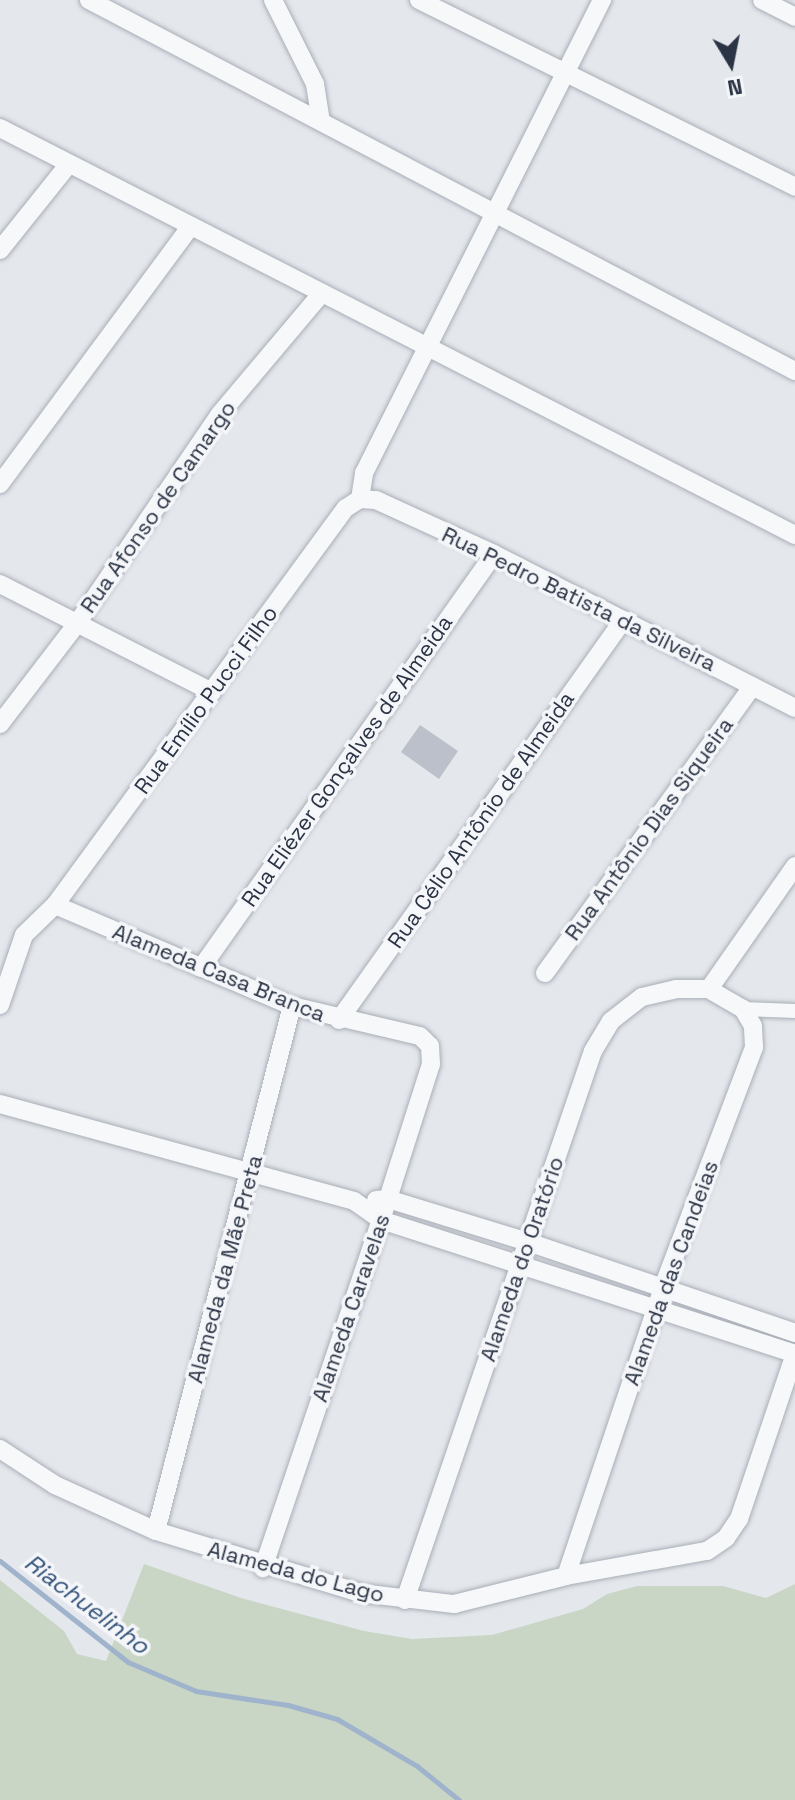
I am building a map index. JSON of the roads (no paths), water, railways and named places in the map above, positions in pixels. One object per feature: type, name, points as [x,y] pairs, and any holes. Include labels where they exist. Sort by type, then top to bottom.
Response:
[{"type":"street","points":[[89,0],[795,371]]},
{"type":"street","points":[[273,0],[315,84],[321,121]]},
{"type":"street","points":[[419,0],[567,70],[795,187]]},
{"type":"street","points":[[360,499],[364,473],[602,0]]},
{"type":"street","points":[[762,0],[795,17]]},
{"type":"street","points":[[0,128],[795,535]]},
{"type":"street","points":[[0,250],[69,164]]},
{"type":"street","points":[[0,484],[191,226]]},
{"type":"street","name":"Rua Afonso de Camargo","points":[[0,724],[76,625],[220,414],[321,294]]},
{"type":"street","name":"Rua Pedro Batista da Silveira","points":[[360,499],[376,500],[494,554],[795,708]]},
{"type":"street","name":"Rua Emílio Pucci Filho","points":[[0,1005],[24,935],[55,905],[346,508],[360,499]]},
{"type":"street","name":"Rua Eliézer Gonçalves de Almeida","points":[[201,968],[494,554]]},
{"type":"street","points":[[0,584],[212,692]]},
{"type":"street","name":"Rua Célio Antônio de Almeida","points":[[339,1020],[623,620]]},
{"type":"street","name":"Rua Antônio Dias Siqueira","points":[[545,973],[753,686]]},
{"type":"street","points":[[795,866],[709,989],[743,1009],[795,1011]]},
{"type":"street","name":"Alameda Casa Branca","points":[[55,905],[292,1006],[339,1020],[420,1036],[430,1046]]},
{"type":"street","name":"Alameda do Oratório","points":[[405,1600],[593,1051],[611,1021],[642,997],[676,989],[709,989]]},
{"type":"street","name":"Alameda da Mãe Preta","points":[[156,1531],[292,1006]]},
{"type":"street","name":"Alameda das Candeias","points":[[566,1576],[663,1287],[754,1047],[753,1026],[743,1009]]},
{"type":"street","name":"Alameda Caravelas","points":[[263,1568],[388,1199],[431,1064],[430,1046]]},
{"type":"street","points":[[0,1104],[354,1201],[388,1199],[528,1242],[795,1333]]},
{"type":"street","points":[[354,1201],[381,1220],[795,1354]]},
{"type":"street","name":"Alameda do Lago","points":[[0,1449],[55,1485],[156,1531],[263,1568],[405,1600],[454,1604],[566,1576],[707,1551],[739,1519],[795,1354]]},
{"type":"waterway","name":"Riachuelinho","points":[[0,1561],[128,1662],[196,1691],[288,1705],[337,1719],[417,1766],[459,1800]]}]
